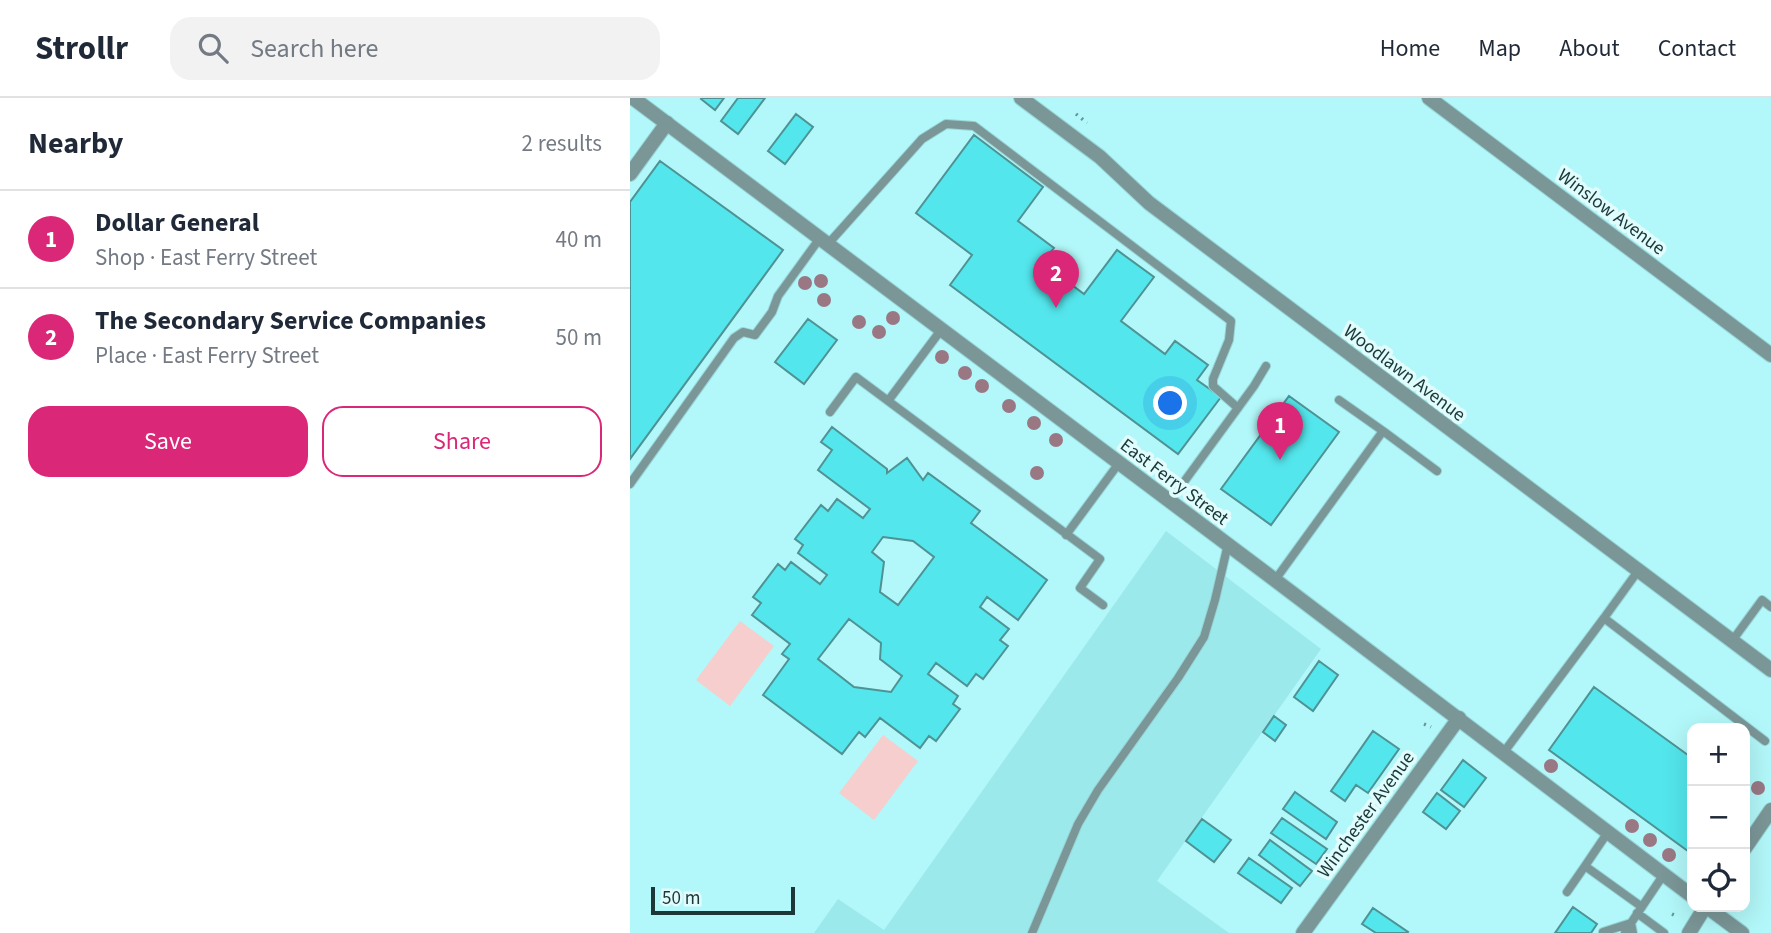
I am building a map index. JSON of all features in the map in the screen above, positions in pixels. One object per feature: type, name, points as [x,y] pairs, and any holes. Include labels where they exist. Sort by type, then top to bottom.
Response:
[{"type":"street","name":"East Ferry Street","points":[[633,98],[1687,892]]},
{"type":"street","name":"Woodlawn Avenue","points":[[1021,98],[1100,157],[1149,203],[1771,670]]},
{"type":"street","name":"Winslow Avenue","points":[[1429,98],[1771,355]]},
{"type":"street","points":[[630,174],[667,123]]},
{"type":"street","name":"Winchester Avenue","points":[[1303,933],[1459,718]]},
{"type":"street","points":[[1750,841],[1771,810]]},
{"type":"street","points":[[1689,933],[1703,912]]},
{"type":"street","points":[[1713,912],[1742,933]]},
{"type":"lane","points":[[630,484],[734,338],[743,332],[755,335],[772,312],[778,296],[824,241],[922,139],[946,124],[974,126],[1231,321],[1229,340],[1213,379],[1213,386],[1238,408]]},
{"type":"lane","points":[[888,401],[941,330]]},
{"type":"lane","points":[[1170,501],[1266,366]]},
{"type":"lane","points":[[830,412],[856,377],[1100,559],[1080,588],[1103,605]]},
{"type":"lane","points":[[1339,400],[1437,471]]},
{"type":"lane","points":[[1275,580],[1383,431]]},
{"type":"lane","points":[[1066,535],[1119,463]]},
{"type":"lane","points":[[1032,933],[1078,824],[1098,789],[1178,678],[1204,637],[1227,544]]},
{"type":"lane","points":[[1504,752],[1638,571]]},
{"type":"lane","points":[[1732,641],[1762,600],[1771,607]]},
{"type":"lane","points":[[1604,618],[1765,741]]},
{"type":"lane","points":[[1567,892],[1608,832]]},
{"type":"lane","points":[[1585,866],[1664,933]]},
{"type":"lane","points":[[1625,933],[1664,874]]},
{"type":"lane","points":[[1604,932],[1631,923]]},
{"type":"lane","points":[[1631,923],[1633,933]]},
{"type":"path","points":[[1076,114],[1087,123]]},
{"type":"path","points":[[1424,724],[1432,727]]},
{"type":"shaded area","points":[[1166,531],[1321,649],[1157,881],[1229,933],[814,933],[838,899],[884,930]]},
{"type":"shaded area","points":[[740,621],[774,646],[730,706],[696,680]]},
{"type":"shaded area","points":[[883,735],[918,761],[874,820],[839,793]]},
{"type":"building","points":[[702,98],[724,98],[715,110]]},
{"type":"building","points":[[738,98],[765,98],[738,134],[721,121]]},
{"type":"building","points":[[796,114],[813,127],[785,164],[768,151]]},
{"type":"building","points":[[974,135],[1043,187],[1018,221],[1054,248],[1050,253],[1057,258],[1061,253],[1075,264],[1064,279],[1084,294],[1117,250],[1154,277],[1121,321],[1165,354],[1175,341],[1208,365],[1197,380],[1221,397],[1178,454],[950,285],[972,255],[916,213]]},
{"type":"building","points":[[660,161],[783,250],[630,459],[630,202]]},
{"type":"building","points":[[808,319],[837,340],[804,384],[775,362]]},
{"type":"building","points":[[1289,396],[1339,432],[1271,525],[1221,489]]},
{"type":"building","points":[[832,427],[887,469],[887,473],[907,458],[923,480],[928,473],[980,511],[971,523],[1047,580],[1018,620],[987,597],[980,607],[1009,629],[1000,640],[1008,646],[983,679],[976,674],[967,686],[936,663],[928,674],[958,696],[953,704],[960,709],[936,741],[929,736],[920,748],[880,718],[865,737],[859,732],[842,754],[763,695],[789,659],[782,654],[790,644],[752,615],[761,603],[753,597],[778,564],[785,570],[791,562],[820,584],[827,575],[798,553],[803,545],[795,539],[821,505],[828,511],[837,499],[863,518],[870,509],[818,470],[832,450],[821,442]],"holes":[[[883,537],[913,541],[934,557],[898,605],[880,592],[884,562],[872,552]],[[849,619],[881,643],[880,659],[902,676],[891,692],[854,687],[818,659]]]},
{"type":"building","points":[[1319,661],[1338,675],[1313,711],[1294,697]]},
{"type":"building","points":[[1594,687],[1687,754],[1687,850],[1549,750]]},
{"type":"building","points":[[1274,716],[1286,725],[1275,741],[1263,732]]},
{"type":"building","points":[[1373,731],[1399,749],[1368,793],[1356,785],[1345,801],[1331,791]]},
{"type":"building","points":[[1463,760],[1486,778],[1464,807],[1441,790]]},
{"type":"building","points":[[1295,792],[1337,822],[1326,839],[1283,809]]},
{"type":"building","points":[[1437,793],[1460,811],[1446,829],[1423,812]]},
{"type":"building","points":[[1282,818],[1327,849],[1316,864],[1271,833]]},
{"type":"building","points":[[1202,819],[1231,840],[1214,862],[1186,841]]},
{"type":"building","points":[[1270,840],[1312,871],[1300,886],[1259,855]]},
{"type":"building","points":[[1249,858],[1292,888],[1281,903],[1238,873]]},
{"type":"building","points":[[1573,907],[1597,924],[1591,933],[1555,933]]},
{"type":"building","points":[[1373,908],[1408,932],[1376,933],[1362,924]]},
{"type":"place","name":"The Secondary Service Companies","points":[[1056,308]]},
{"type":"place","name":"Dollar General","points":[[1280,460]]}]
